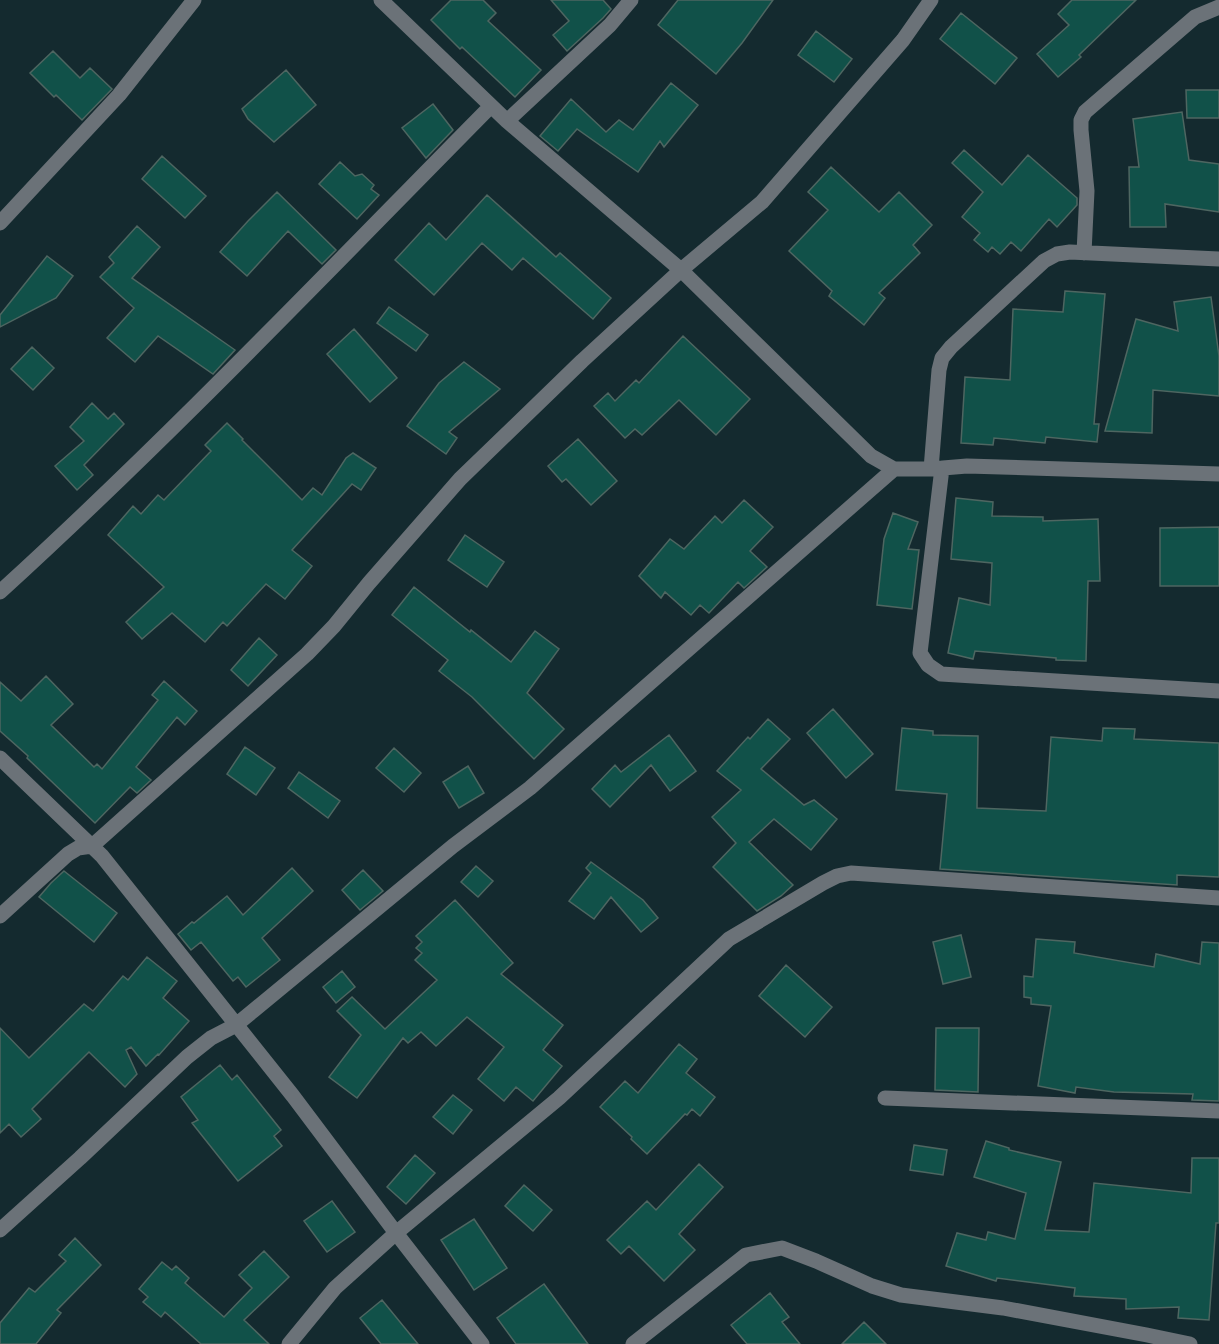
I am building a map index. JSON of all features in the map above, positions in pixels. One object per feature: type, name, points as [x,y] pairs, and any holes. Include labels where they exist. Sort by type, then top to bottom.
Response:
[{"type":"street","points":[[0,223],[119,95],[194,0]]},
{"type":"street","points":[[381,0],[507,121],[681,270],[871,456],[894,469],[967,466],[1219,474]]},
{"type":"street","points":[[507,121],[610,25],[631,0]]},
{"type":"street","points":[[0,916],[68,854],[78,848],[92,846],[308,654],[460,479],[582,361],[681,270],[762,202],[903,40],[931,0]]},
{"type":"street","points":[[1084,253],[1087,191],[1081,120],[1085,112],[1195,17],[1219,7]]},
{"type":"street","points":[[0,592],[181,420],[491,106]]},
{"type":"street","points":[[1219,259],[1070,252],[1057,254],[1044,261],[942,358],[939,370],[937,469],[920,653],[928,665],[941,674],[1219,691]]},
{"type":"street","points":[[0,1230],[188,1057],[212,1038],[236,1025],[453,846],[530,788],[894,469]]},
{"type":"street","points":[[0,758],[102,856],[293,1096],[482,1344]]},
{"type":"street","points":[[289,1344],[335,1288],[396,1233],[559,1098],[729,939],[837,876],[851,873],[1219,898]]},
{"type":"street","points":[[885,1098],[1219,1111]]},
{"type":"street","points":[[633,1344],[746,1255],[782,1248],[872,1286],[901,1295],[1003,1308],[1146,1339],[1190,1344]]},
{"type":"building","points":[[451,0],[483,0],[496,13],[488,21],[541,70],[515,97],[431,20]]},
{"type":"building","points":[[551,0],[603,0],[611,9],[567,51],[553,35],[569,21]]},
{"type":"building","points":[[678,0],[773,0],[716,74],[658,25]]},
{"type":"building","points":[[1072,0],[1136,0],[1079,55],[1081,57],[1058,77],[1037,54],[1069,25],[1058,14]]},
{"type":"building","points":[[961,13],[1017,58],[995,84],[940,39]]},
{"type":"building","points":[[816,31],[852,59],[834,82],[798,55]]},
{"type":"building","points":[[53,51],[80,78],[90,68],[112,89],[82,120],[30,73]]},
{"type":"building","points":[[286,70],[316,105],[274,142],[248,119],[242,109]]},
{"type":"building","points":[[671,83],[698,105],[664,147],[660,141],[638,172],[577,129],[558,151],[540,136],[571,99],[606,132],[619,120],[633,130]]},
{"type":"building","points":[[1186,90],[1219,90],[1219,118],[1187,118]]},
{"type":"building","points":[[433,104],[453,130],[426,158],[402,128]]},
{"type":"building","points":[[1182,112],[1189,160],[1219,164],[1219,212],[1165,204],[1166,227],[1130,227],[1129,167],[1139,167],[1133,119]]},
{"type":"building","points":[[964,150],[1002,185],[1028,155],[1077,198],[1077,205],[1057,227],[1049,219],[1021,251],[1011,242],[1000,254],[992,247],[988,252],[974,240],[980,233],[962,217],[983,192],[952,163]]},
{"type":"building","points":[[162,156],[206,196],[185,218],[142,179]]},
{"type":"building","points":[[340,162],[355,176],[362,174],[374,185],[371,189],[379,195],[357,219],[319,184]]},
{"type":"building","points":[[831,167],[879,212],[899,192],[932,225],[913,245],[920,253],[879,293],[885,298],[864,325],[829,296],[832,291],[789,251],[828,210],[808,192]]},
{"type":"building","points":[[277,192],[336,250],[322,264],[288,231],[247,276],[220,252]]},
{"type":"building","points":[[487,195],[556,257],[560,253],[611,298],[593,319],[523,258],[512,270],[482,243],[434,295],[395,260],[429,223],[446,240]]},
{"type":"building","points":[[137,226],[160,247],[132,278],[235,350],[213,374],[158,336],[135,362],[107,338],[134,308],[100,277],[114,263],[109,257]]},
{"type":"building","points":[[47,256],[73,276],[56,298],[0,327],[0,315]]},
{"type":"building","points":[[1065,291],[1105,294],[1094,424],[1099,424],[1097,442],[1046,437],[1045,443],[994,438],[993,445],[961,443],[965,377],[1010,380],[1013,309],[1063,312]]},
{"type":"building","points":[[1211,297],[1219,356],[1219,396],[1153,390],[1152,433],[1105,431],[1136,319],[1178,331],[1174,302]]},
{"type":"building","points":[[389,307],[428,335],[416,351],[377,323]]},
{"type":"building","points":[[354,329],[397,378],[370,402],[327,354]]},
{"type":"building","points":[[683,336],[750,399],[716,435],[679,400],[642,435],[635,429],[625,438],[594,406],[608,393],[615,401],[636,380],[639,383]]},
{"type":"building","points":[[32,347],[54,368],[33,390],[11,369]]},
{"type":"building","points":[[464,362],[500,389],[449,432],[457,438],[446,454],[407,426],[439,383]]},
{"type":"building","points":[[92,403],[108,419],[114,413],[124,424],[84,465],[93,475],[77,490],[55,466],[84,441],[70,427]]},
{"type":"building","points":[[227,423],[302,500],[313,488],[322,495],[346,458],[353,453],[376,468],[361,490],[352,484],[292,550],[312,566],[285,599],[266,584],[227,626],[223,622],[205,642],[172,613],[142,639],[126,622],[164,587],[108,535],[133,506],[141,514],[158,495],[164,500],[211,451],[205,445]]},
{"type":"building","points":[[578,439],[617,481],[591,505],[566,479],[562,482],[548,466]]},
{"type":"building","points":[[956,498],[993,502],[992,516],[1043,517],[1043,521],[1098,519],[1100,581],[1088,581],[1086,661],[975,651],[973,659],[948,653],[959,598],[990,605],[992,563],[951,559]]},
{"type":"building","points":[[744,500],[773,527],[750,551],[767,567],[744,588],[738,582],[709,613],[700,605],[691,615],[665,592],[661,598],[639,576],[670,539],[684,549],[715,516],[722,523]]},
{"type":"building","points":[[893,513],[918,522],[908,549],[919,550],[912,609],[877,605],[884,539]]},
{"type":"building","points":[[1219,527],[1219,586],[1160,586],[1160,528]]},
{"type":"building","points":[[465,535],[504,562],[487,587],[448,560]]},
{"type":"building","points":[[414,587],[511,662],[535,631],[559,649],[527,693],[564,729],[534,759],[472,697],[439,671],[448,660],[392,615]]},
{"type":"building","points":[[259,638],[277,655],[248,686],[231,670]]},
{"type":"building","points":[[46,676],[73,704],[51,725],[94,767],[97,764],[102,769],[158,700],[152,695],[164,681],[197,711],[185,725],[177,717],[136,767],[151,780],[137,793],[130,787],[95,823],[0,731],[0,682],[21,701]]},
{"type":"building","points":[[833,709],[873,754],[846,778],[807,733]]},
{"type":"building","points":[[768,719],[790,739],[761,769],[804,805],[814,800],[837,819],[811,850],[774,819],[749,842],[793,885],[781,896],[757,911],[713,867],[736,843],[712,817],[741,790],[717,771]]},
{"type":"building","points":[[902,728],[933,731],[933,735],[978,736],[977,808],[1046,811],[1051,737],[1102,741],[1103,728],[1135,729],[1134,739],[1219,743],[1219,877],[1177,875],[1177,885],[940,869],[947,794],[896,790]]},
{"type":"building","points":[[669,735],[696,771],[670,791],[651,765],[610,807],[592,789],[615,765],[621,772]]},
{"type":"building","points":[[245,747],[275,768],[256,795],[227,774]]},
{"type":"building","points":[[394,748],[421,773],[404,792],[376,768]]},
{"type":"building","points":[[468,766],[484,793],[459,808],[443,782]]},
{"type":"building","points":[[299,772],[340,801],[328,818],[288,788]]},
{"type":"building","points":[[591,862],[643,900],[658,918],[641,932],[611,897],[594,919],[569,901],[591,873],[586,868]]},
{"type":"building","points":[[476,866],[493,881],[478,897],[461,882]]},
{"type":"building","points":[[292,868],[313,891],[262,938],[280,960],[246,987],[238,977],[233,981],[201,942],[191,950],[178,934],[227,896],[243,915]]},
{"type":"building","points":[[363,870],[383,891],[360,910],[342,890]]},
{"type":"building","points":[[64,871],[117,913],[94,942],[39,897]]},
{"type":"building","points":[[455,900],[513,963],[501,974],[563,1025],[543,1050],[562,1066],[533,1101],[516,1087],[504,1101],[478,1079],[504,1047],[467,1017],[436,1046],[421,1032],[408,1043],[403,1038],[357,1098],[329,1077],[361,1035],[337,1011],[352,997],[385,1029],[437,980],[415,960],[422,953],[416,948],[422,942],[416,936]]},
{"type":"building","points":[[961,935],[971,977],[943,984],[933,942]]},
{"type":"building","points":[[1036,939],[1075,942],[1074,953],[1154,967],[1156,954],[1200,964],[1202,942],[1219,943],[1219,1101],[1192,1100],[1193,1094],[1114,1092],[1076,1087],[1075,1093],[1038,1086],[1051,1006],[1031,1004],[1031,998],[1024,997],[1024,976],[1033,977]]},
{"type":"building","points":[[147,957],[177,981],[163,998],[189,1021],[146,1066],[131,1047],[126,1050],[137,1074],[125,1087],[89,1052],[32,1109],[41,1119],[21,1137],[9,1124],[0,1133],[0,1028],[29,1058],[84,1004],[93,1011],[123,976],[128,980]]},
{"type":"building","points":[[786,965],[832,1007],[805,1037],[759,996]]},
{"type":"building","points":[[342,971],[355,987],[336,1003],[323,987]]},
{"type":"building","points":[[936,1028],[979,1028],[978,1092],[935,1090]]},
{"type":"building","points":[[679,1044],[697,1059],[686,1073],[715,1097],[700,1116],[692,1109],[687,1115],[685,1114],[647,1154],[600,1107],[625,1081],[638,1093]]},
{"type":"building","points":[[220,1065],[232,1080],[237,1075],[281,1130],[274,1136],[282,1146],[238,1181],[192,1123],[198,1120],[181,1097]]},
{"type":"building","points":[[453,1095],[472,1110],[453,1134],[433,1117]]},
{"type":"building","points":[[986,1141],[1009,1148],[1009,1150],[1061,1162],[1045,1230],[1089,1232],[1094,1183],[1191,1193],[1192,1158],[1219,1158],[1219,1223],[1216,1223],[1209,1320],[1178,1318],[1179,1307],[1126,1309],[1126,1299],[1074,1296],[1075,1288],[997,1278],[996,1281],[946,1266],[957,1233],[986,1240],[988,1232],[1015,1239],[1026,1193],[974,1177]]},
{"type":"building","points":[[914,1145],[947,1150],[943,1175],[910,1170]]},
{"type":"building","points":[[415,1155],[435,1173],[406,1204],[387,1187]]},
{"type":"building","points":[[699,1164],[723,1187],[679,1234],[695,1250],[664,1281],[629,1246],[621,1254],[607,1240],[647,1201],[656,1210]]},
{"type":"building","points":[[524,1185],[552,1210],[533,1231],[505,1206]]},
{"type":"building","points":[[332,1201],[355,1232],[327,1252],[304,1221]]},
{"type":"building","points":[[474,1219],[507,1268],[474,1290],[441,1240]]},
{"type":"building","points":[[75,1238],[101,1265],[57,1310],[61,1313],[36,1344],[0,1344],[0,1323],[29,1288],[35,1292],[66,1261],[59,1255]]},
{"type":"building","points":[[264,1251],[289,1277],[244,1320],[269,1344],[201,1344],[165,1312],[161,1317],[143,1302],[148,1297],[139,1289],[162,1262],[172,1270],[176,1266],[189,1278],[185,1283],[224,1317],[252,1288],[239,1275]]},
{"type":"building","points":[[544,1284],[588,1344],[516,1344],[497,1318]]},
{"type":"building","points":[[770,1293],[789,1317],[782,1322],[800,1344],[747,1344],[731,1325]]},
{"type":"building","points":[[382,1300],[418,1344],[381,1344],[360,1318]]},
{"type":"building","points":[[864,1322],[886,1344],[842,1344]]}]
